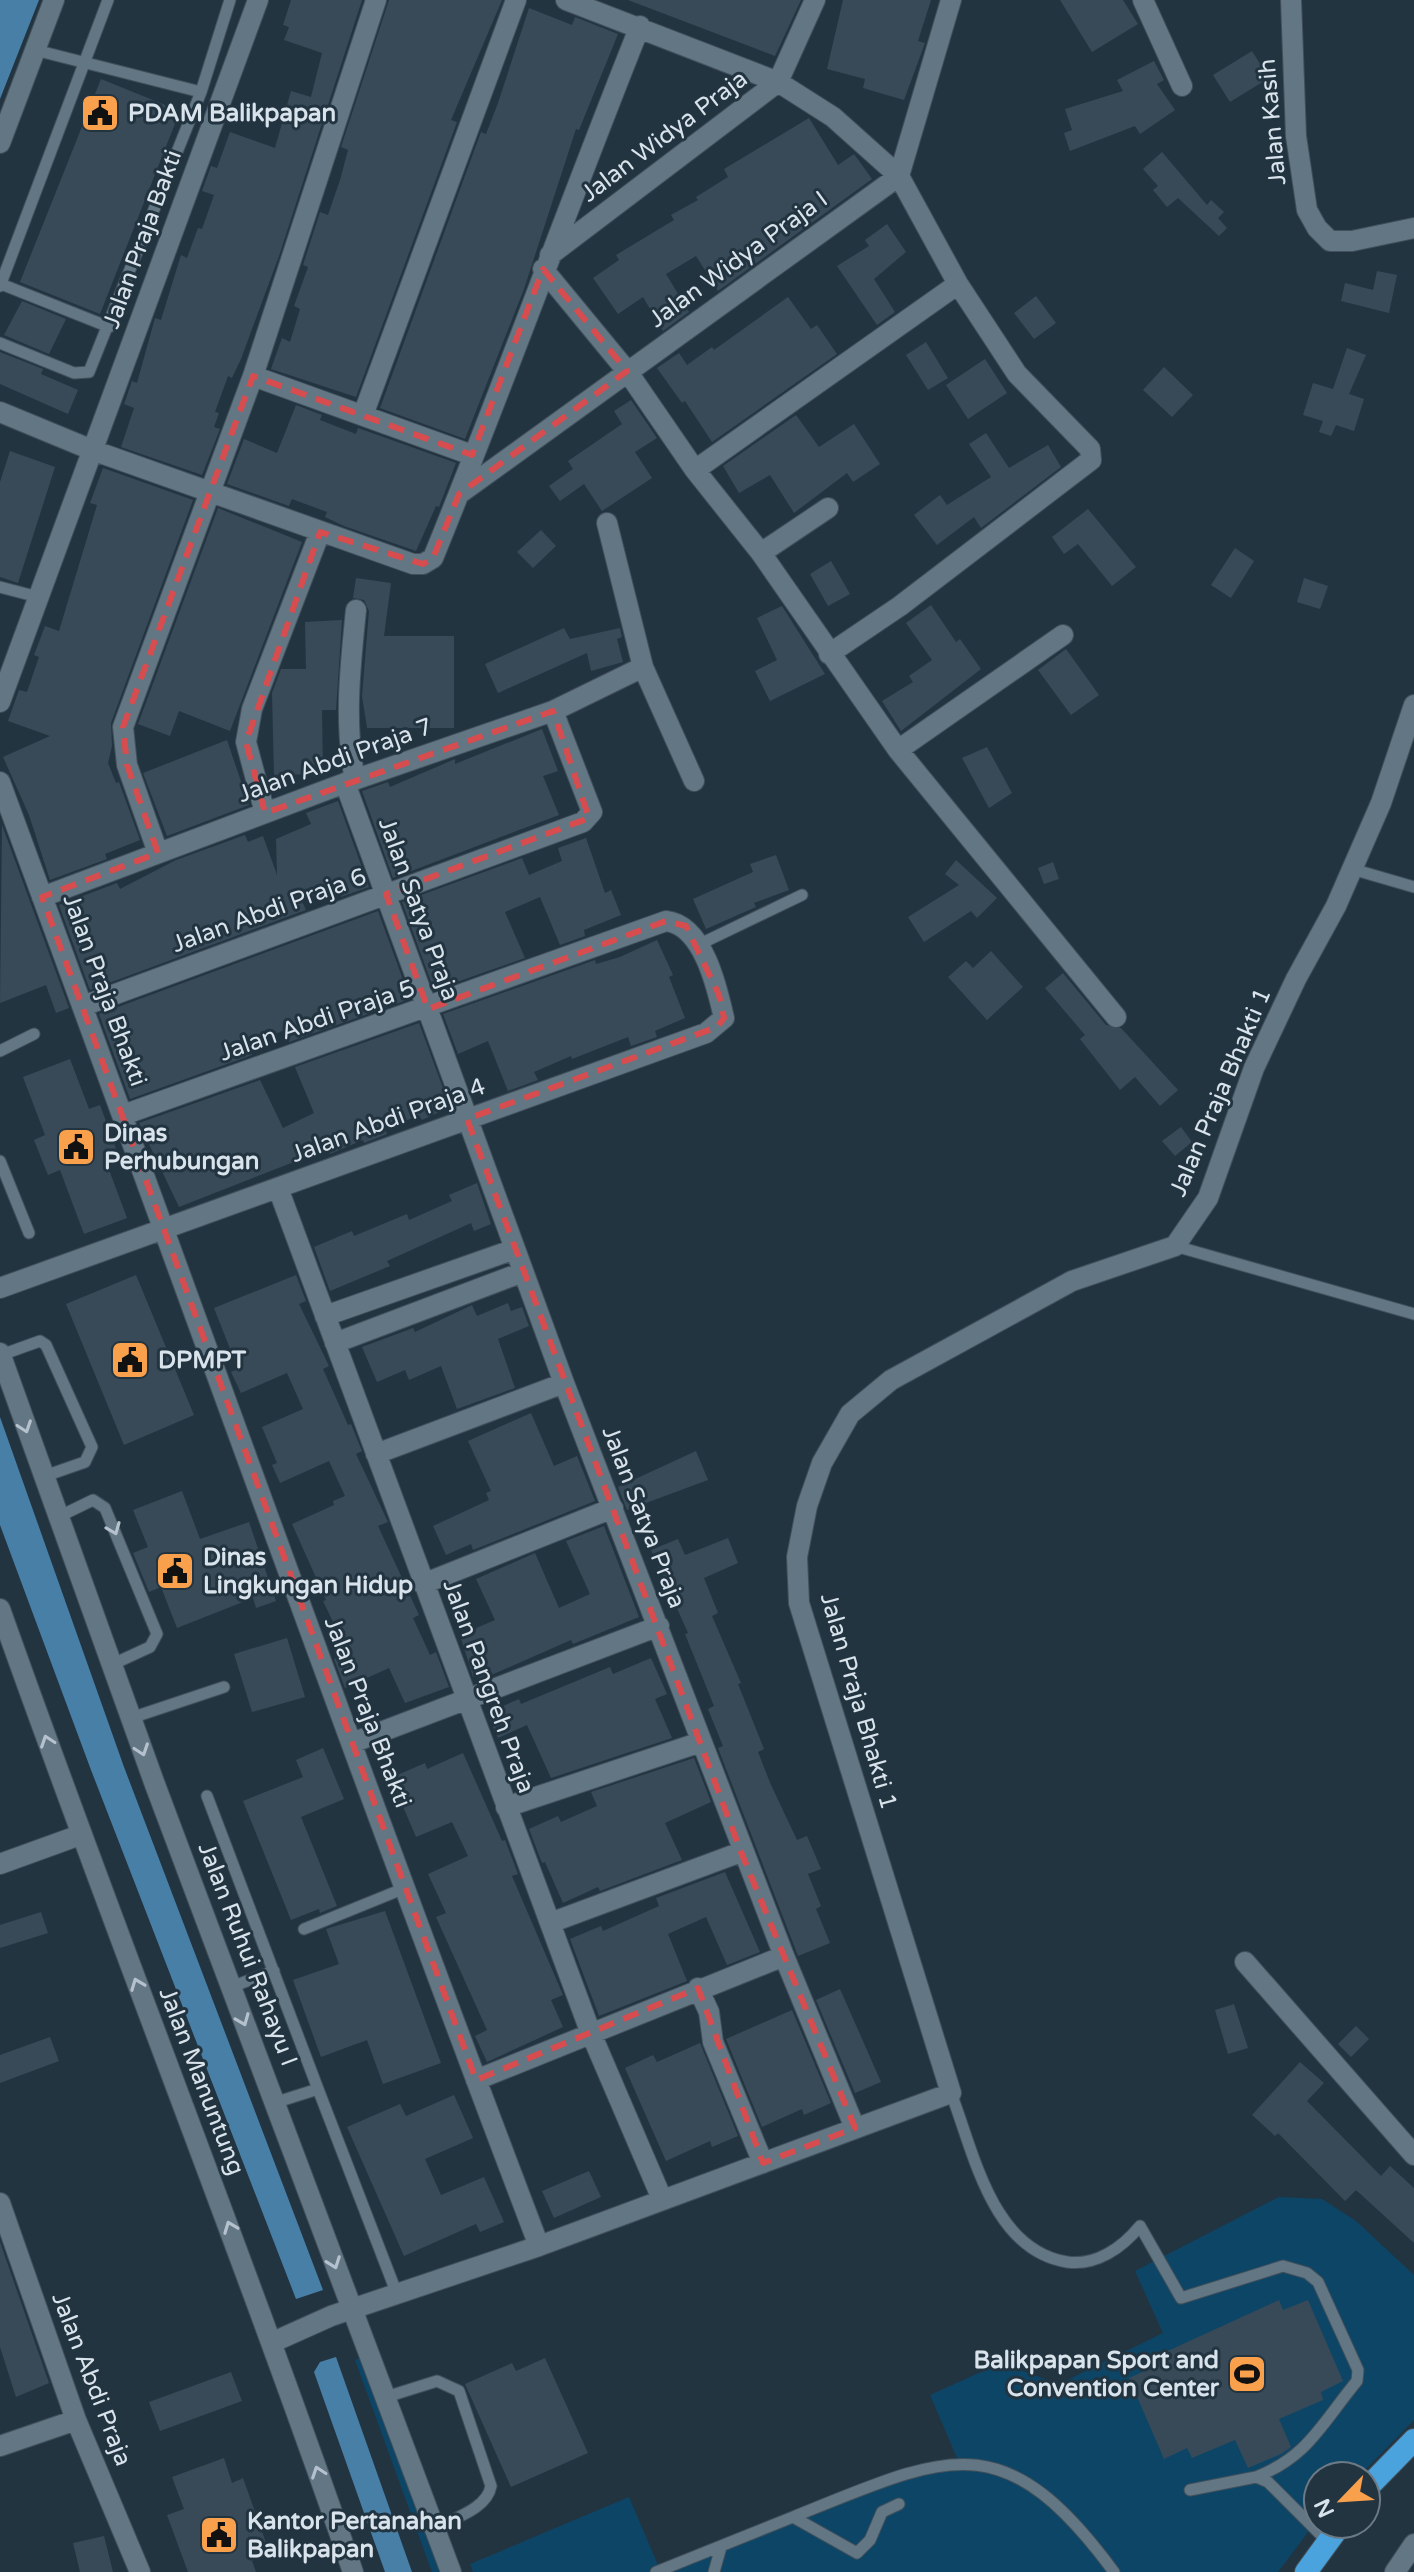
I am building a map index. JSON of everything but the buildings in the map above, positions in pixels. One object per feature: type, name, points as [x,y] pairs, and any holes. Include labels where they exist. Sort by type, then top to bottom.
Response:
[{"type":"highway","points":[[1382,2473],[1414,2440]]},
{"type":"highway","points":[[1306,2572],[1329,2540]]},
{"type":"street","points":[[0,143],[54,0]]},
{"type":"street","name":"Jalan Praja Bakti","points":[[0,702],[258,0]]},
{"type":"street","points":[[158,853],[127,765],[123,727],[208,490],[253,376],[376,0]]},
{"type":"street","points":[[363,415],[516,0]]},
{"type":"street","points":[[566,0],[640,26],[778,82],[833,117],[899,176],[958,284],[1017,374],[1090,449],[1091,460],[900,606],[829,654]]},
{"type":"street","name":"Jalan Widya Praja","points":[[545,263],[778,82],[815,0]]},
{"type":"street","points":[[899,176],[951,0]]},
{"type":"street","points":[[1143,0],[1182,86]]},
{"type":"street","name":"Jalan Kasih","points":[[1291,0],[1296,136],[1307,210],[1317,228],[1330,241],[1352,241],[1414,228]]},
{"type":"street","points":[[0,412],[92,450],[413,564],[423,564],[433,558],[545,263],[640,26]]},
{"type":"street","name":"Jalan Widya Praja I","points":[[459,494],[899,176]]},
{"type":"street","points":[[545,263],[627,371],[695,470],[761,553],[898,750],[1116,1017]]},
{"type":"street","points":[[695,470],[958,284]]},
{"type":"street","points":[[253,376],[472,455]]},
{"type":"street","points":[[761,553],[828,508]]},
{"type":"street","points":[[607,523],[643,667],[694,781]]},
{"type":"street","points":[[265,813],[246,742],[252,709],[320,532]]},
{"type":"street","name":"Jalan Satya Praja","points":[[356,610],[347,702],[350,782],[386,894],[564,1383],[659,1626],[741,1852],[855,2128]]},
{"type":"street","points":[[898,750],[1063,635]]},
{"type":"street","name":"Jalan Abdi Praja 7","points":[[42,897],[350,782],[553,711],[643,667]]},
{"type":"street","name":"Jalan Praja Bhakti 1","points":[[951,2093],[799,1603],[797,1557],[807,1506],[822,1463],[850,1414],[891,1380],[1072,1281],[1175,1246],[1208,1198],[1254,1068],[1352,869],[1381,803],[1414,705]]},
{"type":"street","name":"Jalan Abdi Praja 6","points":[[83,1006],[589,818],[592,812],[553,711]]},
{"type":"street","name":"Jalan Praja Bhakti","points":[[0,782],[165,1227],[252,1481],[539,2246]]},
{"type":"street","name":"Jalan Abdi Praja 5","points":[[123,1115],[428,1009],[666,921],[686,926],[698,945]]},
{"type":"street","name":"Jalan Abdi Praja 4","points":[[0,1288],[706,1033],[724,1018],[719,995],[698,945]]},
{"type":"street","name":"Jalan Pangreh Praja","points":[[278,1188],[590,2031],[662,2199]]},
{"type":"street","points":[[325,1316],[515,1249]]},
{"type":"street","points":[[335,1343],[523,1272]]},
{"type":"street","name":"Jalan Ruhui Rahayu I","points":[[0,1354],[111,1665],[277,2102],[341,2313],[386,2397],[451,2572]]},
{"type":"street","points":[[376,1454],[564,1383]]},
{"type":"street","points":[[423,1584],[613,1508]]},
{"type":"street","name":"Jalan Manuntung","points":[[0,1609],[80,1835],[273,2342],[353,2572]]},
{"type":"street","points":[[352,1743],[465,1697],[659,1626]]},
{"type":"street","points":[[506,1807],[701,1742]]},
{"type":"street","points":[[0,1864],[80,1835]]},
{"type":"street","points":[[550,1923],[741,1852]]},
{"type":"street","points":[[476,2080],[590,2031],[784,1956]]},
{"type":"street","points":[[1245,1962],[1414,2155]]},
{"type":"street","points":[[698,1988],[709,2012],[713,2042],[763,2163]]},
{"type":"street","points":[[273,2342],[341,2313],[539,2246],[951,2093]]},
{"type":"street","name":"Jalan Abdi Praja","points":[[0,2203],[76,2420],[140,2572]]},
{"type":"street","points":[[0,2446],[76,2420]]},
{"type":"street","points":[[1395,2572],[1414,2544]]},
{"type":"lane","points":[[108,0],[0,285],[109,327]]},
{"type":"lane","points":[[0,343],[84,375],[92,367],[201,92],[230,0]]},
{"type":"lane","points":[[35,50],[201,92]]},
{"type":"lane","points":[[0,587],[38,597]]},
{"type":"lane","points":[[1352,869],[1414,887]]},
{"type":"lane","points":[[698,945],[802,895]]},
{"type":"lane","points":[[0,1051],[34,1034]]},
{"type":"lane","points":[[0,1161],[29,1233]]},
{"type":"lane","points":[[1175,1246],[1414,1314]]},
{"type":"lane","points":[[0,1354],[32,1342],[40,1341],[46,1345],[92,1447],[85,1462],[42,1477]]},
{"type":"lane","points":[[57,1518],[93,1500],[105,1508],[157,1634],[150,1647],[111,1665]]},
{"type":"lane","points":[[131,1718],[224,1687]]},
{"type":"lane","points":[[207,1796],[397,2294]]},
{"type":"lane","points":[[304,1929],[405,1888]]},
{"type":"lane","points":[[231,1987],[274,1971]]},
{"type":"lane","points":[[277,2102],[318,2089]]},
{"type":"lane","points":[[951,2093],[991,2199],[1021,2243],[1053,2260],[1084,2264],[1125,2245],[1140,2226],[1181,2298],[1283,2266],[1307,2273],[1318,2282],[1358,2370],[1357,2381],[1304,2451],[1283,2466],[1256,2477],[1190,2490]]},
{"type":"lane","points":[[386,2397],[437,2381],[459,2391],[491,2486],[481,2504],[434,2529]]},
{"type":"lane","points":[[656,2572],[893,2477],[971,2462],[1004,2469],[1043,2491],[1114,2572]]},
{"type":"lane","points":[[1256,2477],[1302,2508]]},
{"type":"lane","points":[[793,2517],[857,2553],[870,2540],[882,2512],[899,2504]]},
{"type":"lane","points":[[714,2572],[721,2547]]},
{"type":"highlighted area","points":[[543,269],[627,371],[459,494],[433,558],[423,564],[320,532],[246,742],[265,813],[553,711],[589,818],[386,894],[428,1009],[666,921],[686,926],[719,995],[724,1018],[717,1027],[467,1119],[741,1852],[855,2128],[763,2163],[698,1988],[476,2080],[42,897],[158,853],[127,765],[123,727],[253,376],[472,455]]},
{"type":"shaded area","points":[[0,0],[39,0],[0,99]]},
{"type":"shaded area","points":[[0,1417],[124,1767],[323,2290],[296,2299],[91,1770],[0,1525]]},
{"type":"shaded area","name":"Balikpapan Sport and Convention Center","points":[[1279,2197],[1322,2199],[1356,2221],[1414,2275],[1414,2420],[1375,2460],[1302,2460],[1302,2540],[1278,2572],[665,2572],[957,2458],[930,2395],[1001,2363],[1059,2384],[1163,2333],[1135,2271]]},
{"type":"shaded area","points":[[369,2354],[449,2572],[432,2572],[355,2360]]},
{"type":"shaded area","points":[[336,2357],[412,2572],[385,2572],[314,2372],[320,2362]]},
{"type":"shaded area","points":[[629,2497],[661,2572],[473,2572],[470,2564]]},
{"type":"place","name":"PDAM Balikpapan","points":[[100,113]]},
{"type":"place","name":"Dinas Perhubungan","points":[[76,1147]]},
{"type":"place","name":"DPMPT","points":[[130,1360]]},
{"type":"place","name":"Dinas Lingkungan Hidup","points":[[175,1571]]},
{"type":"place","name":"Balikpapan Sport and Convention Center","points":[[1247,2374]]},
{"type":"place","name":"Kantor Pertanahan Balikpapan","points":[[219,2535]]}]
